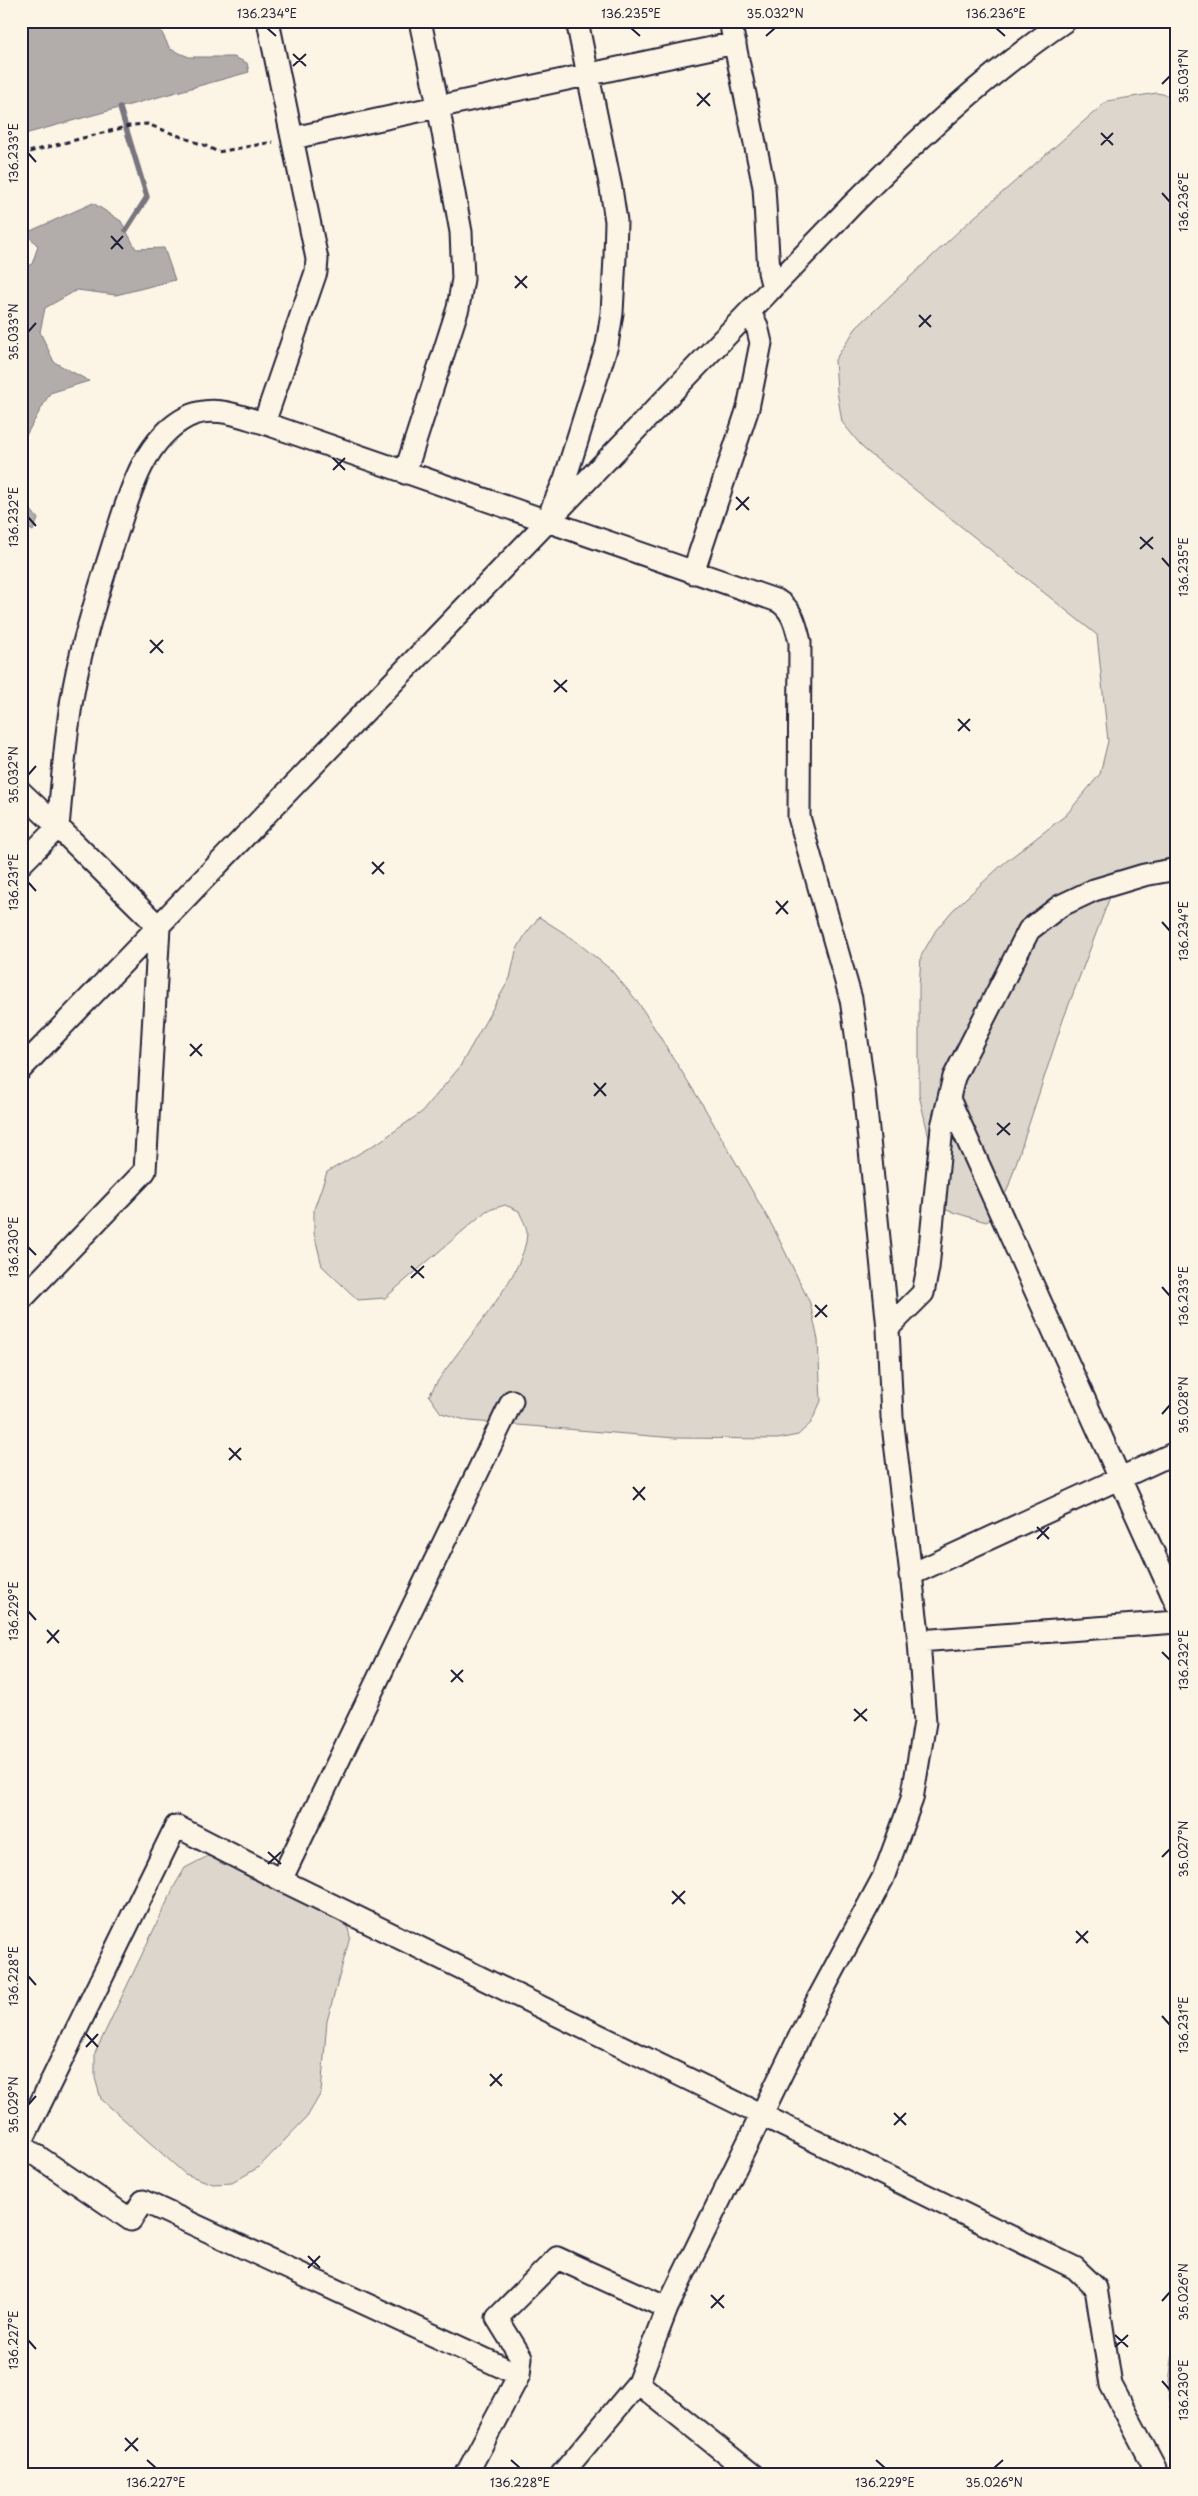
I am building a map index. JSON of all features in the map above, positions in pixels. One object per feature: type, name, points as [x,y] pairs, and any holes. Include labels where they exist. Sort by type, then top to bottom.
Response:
[{"type":"street","points":[[264,423],[316,272],[315,247],[268,21]]},
{"type":"street","points":[[405,473],[458,308],[463,279],[461,232],[438,105],[420,21]]},
{"type":"street","points":[[546,522],[565,479],[599,377],[612,313],[616,221],[577,21]]},
{"type":"street","points":[[730,21],[764,187],[769,272],[773,288]]},
{"type":"street","points":[[21,1069],[546,522],[910,148],[963,101],[1042,37],[1065,21]]},
{"type":"street","points":[[293,138],[735,42]]},
{"type":"street","points":[[693,572],[748,408],[761,343],[757,326],[750,314]]},
{"type":"street","points":[[21,864],[58,827],[76,674],[86,632],[135,478],[161,440],[188,416],[204,412],[222,411],[264,423],[778,601],[788,607],[796,630],[800,651],[799,817],[851,999],[864,1090],[888,1328],[892,1417],[910,1575],[920,1641],[925,1722],[912,1799],[883,1878],[818,1999],[666,2308],[638,2383],[560,2475]]},
{"type":"street","points":[[21,792],[159,927],[145,1171],[21,1300]]},
{"type":"street","points":[[888,1328],[923,1293],[928,1268],[942,1127],[954,1077],[1029,930],[1060,906],[1094,890],[1144,875],[1177,869]]},
{"type":"street","points":[[949,1100],[1177,1605]]},
{"type":"street","points":[[281,1880],[512,1401]]},
{"type":"street","points":[[910,1575],[1177,1452]]},
{"type":"street","points":[[920,1641],[1177,1622]]},
{"type":"street","points":[[519,2375],[143,2201],[131,2220],[21,2144],[176,1826],[281,1880],[1075,2268],[1096,2288],[1111,2385],[1155,2468],[1155,2475]]},
{"type":"street","points":[[466,2475],[519,2375],[521,2357],[497,2318],[557,2258],[666,2308]]},
{"type":"street","points":[[638,2383],[753,2475]]},
{"type":"path","points":[[21,154],[116,129],[147,124],[218,152],[293,138]]},
{"type":"shaded area","points":[[21,21],[156,21],[170,49],[189,57],[234,57],[247,63],[249,72],[21,135]]},
{"type":"shaded area","points":[[1157,93],[1177,97],[1177,879],[1113,889],[1063,1020],[1008,1188],[995,1217],[986,1222],[946,1210],[919,1095],[919,987],[921,956],[936,930],[953,910],[1004,863],[1066,815],[1100,774],[1108,741],[1097,635],[864,449],[842,422],[835,360],[856,328],[963,227],[1107,101]]},
{"type":"shaded area","points":[[93,203],[121,221],[136,249],[164,248],[175,280],[116,295],[77,290],[45,308],[40,332],[54,362],[89,381],[50,393],[21,444],[21,269],[32,264],[38,246],[26,233]]},
{"type":"shaded area","points":[[21,497],[38,519],[33,531],[21,524]]},
{"type":"shaded area","points":[[539,917],[572,938],[610,969],[638,1002],[704,1107],[774,1229],[810,1303],[818,1340],[821,1401],[811,1423],[798,1435],[778,1439],[675,1438],[469,1421],[441,1413],[429,1396],[439,1379],[501,1293],[514,1272],[523,1251],[527,1233],[525,1225],[519,1211],[505,1205],[486,1211],[385,1298],[358,1300],[322,1266],[314,1233],[314,1209],[327,1172],[379,1142],[422,1112],[459,1068],[510,978],[516,951],[525,935]]},
{"type":"shaded area","points":[[208,1856],[317,1885],[332,1898],[345,1914],[350,1937],[327,2021],[321,2093],[307,2117],[259,2167],[232,2183],[213,2184],[185,2174],[101,2099],[95,2078],[95,2053],[175,1885],[185,1868]]},
{"type":"shaded area","points":[[1177,2323],[1177,2442],[1168,2389]]},
{"type":"waterway","points":[[120,108],[147,197],[126,230]]}]
